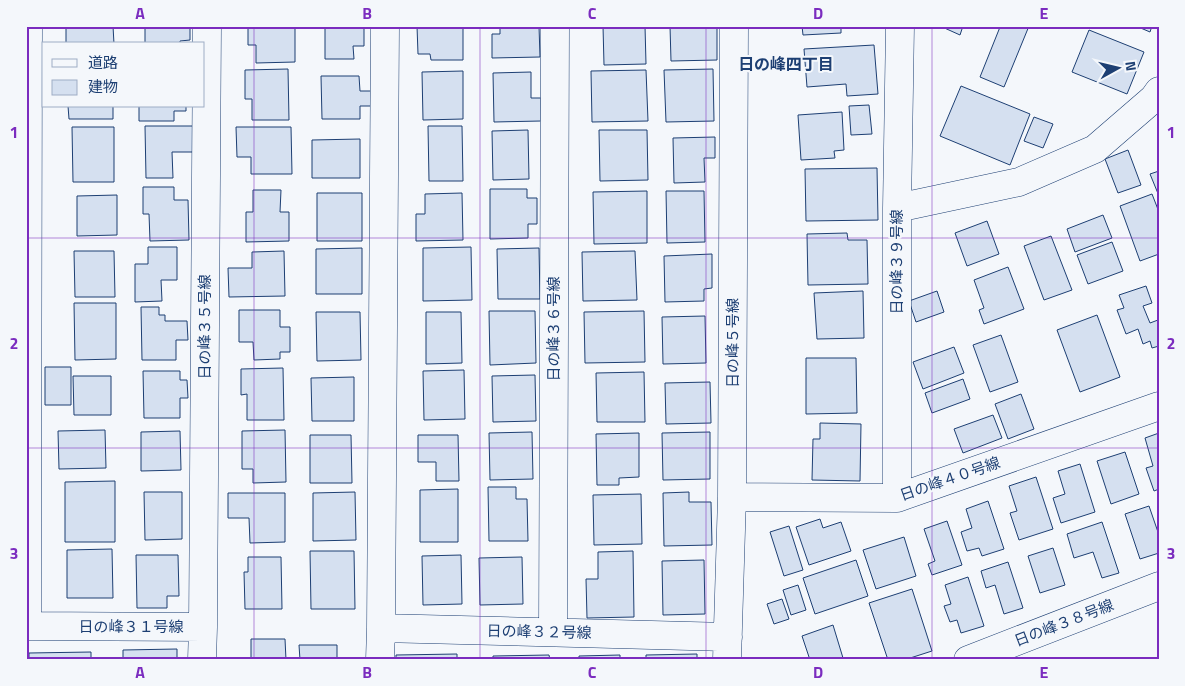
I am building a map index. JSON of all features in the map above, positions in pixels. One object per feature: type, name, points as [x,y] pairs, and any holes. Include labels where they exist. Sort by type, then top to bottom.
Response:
[{"type":"street","points":[[26,626],[28,26]]},
{"type":"street","name":"日の峰３５号線","points":[[202,627],[207,26]]},
{"type":"street","points":[[380,660],[385,26]]},
{"type":"street","name":"日の峰３６号線","points":[[553,632],[555,26]]},
{"type":"street","name":"日の峰５号線","points":[[727,648],[732,497],[734,26]]},
{"type":"street","name":"日の峰３９号線","points":[[897,498],[897,208],[900,26]]},
{"type":"street","points":[[897,208],[1019,182],[1095,149],[1154,98],[1159,91]]},
{"type":"street","name":"日の峰４０号線","points":[[732,497],[897,498],[1159,406]]},
{"type":"street","name":"日の峰３８号線","points":[[968,660],[1159,586]]},
{"type":"street","name":"日の峰３１号線","points":[[26,626],[202,627],[202,660]]},
{"type":"street","name":"日の峰３２号線","points":[[381,628],[553,632],[727,648]]},
{"type":"building","points":[[66,26],[113,26],[114,42],[66,42]]},
{"type":"building","points":[[145,26],[190,26],[190,40],[180,42],[145,42]]},
{"type":"building","points":[[248,26],[295,26],[295,62],[256,63],[256,45],[248,45]]},
{"type":"building","points":[[325,26],[364,26],[364,46],[353,46],[354,59],[325,59]]},
{"type":"building","points":[[417,26],[463,26],[463,60],[431,60],[430,54],[418,54]]},
{"type":"building","points":[[490,26],[539,26],[540,57],[492,58],[492,34],[500,34],[500,27]]},
{"type":"building","points":[[603,26],[645,26],[646,64],[604,65]]},
{"type":"building","points":[[670,26],[717,26],[717,60],[671,61]]},
{"type":"building","points":[[802,26],[841,26],[841,33],[803,35]]},
{"type":"building","points":[[940,26],[963,26],[960,35]]},
{"type":"building","points":[[999,26],[1029,26],[1004,87],[980,77]]},
{"type":"building","points":[[1136,26],[1152,26],[1150,32]]},
{"type":"building","points":[[1089,30],[1144,52],[1127,94],[1072,72]]},
{"type":"building","points":[[874,45],[878,94],[847,96],[846,84],[807,87],[804,49]]},
{"type":"building","points":[[288,69],[289,120],[252,120],[252,99],[245,99],[245,70]]},
{"type":"building","points":[[713,69],[714,121],[666,122],[664,70]]},
{"type":"building","points":[[646,70],[648,121],[592,122],[591,71]]},
{"type":"building","points":[[463,71],[463,119],[423,120],[422,72]]},
{"type":"building","points":[[531,72],[531,98],[541,98],[541,121],[494,122],[493,73]]},
{"type":"building","points":[[321,76],[359,76],[360,91],[371,91],[371,106],[360,106],[360,119],[322,119]]},
{"type":"building","points":[[961,86],[1030,114],[1010,165],[940,136]]},
{"type":"building","points":[[869,105],[872,134],[851,135],[849,106]]},
{"type":"building","points":[[68,108],[113,108],[113,119],[69,119]]},
{"type":"building","points":[[139,108],[186,108],[186,111],[174,111],[174,121],[139,121]]},
{"type":"building","points":[[842,112],[844,150],[834,151],[835,158],[801,160],[798,115]]},
{"type":"building","points":[[1034,117],[1053,124],[1043,148],[1024,141]]},
{"type":"building","points":[[145,126],[193,126],[193,152],[172,152],[173,178],[146,178]]},
{"type":"building","points":[[428,126],[462,126],[463,181],[429,181]]},
{"type":"building","points":[[72,127],[114,127],[114,182],[73,182]]},
{"type":"building","points":[[236,127],[291,127],[292,174],[251,174],[251,157],[237,157]]},
{"type":"building","points":[[528,130],[529,179],[493,180],[492,131]]},
{"type":"building","points":[[599,130],[647,130],[648,180],[600,181]]},
{"type":"building","points":[[715,137],[715,158],[704,158],[705,182],[674,183],[673,138]]},
{"type":"building","points":[[360,139],[360,178],[312,178],[312,140]]},
{"type":"building","points":[[1128,150],[1141,185],[1118,193],[1105,159]]},
{"type":"building","points":[[877,168],[878,220],[806,221],[805,169]]},
{"type":"building","points":[[1159,171],[1159,196],[1150,174]]},
{"type":"building","points":[[143,187],[174,187],[174,200],[188,200],[189,240],[150,241],[149,214],[143,214]]},
{"type":"building","points":[[490,189],[527,189],[527,198],[537,198],[537,224],[528,224],[528,238],[490,239]]},
{"type":"building","points":[[253,190],[281,190],[280,212],[289,212],[289,241],[246,242],[246,212],[253,212]]},
{"type":"building","points":[[647,191],[647,243],[594,244],[593,192]]},
{"type":"building","points":[[666,191],[704,191],[705,242],[667,243]]},
{"type":"building","points":[[317,193],[362,193],[362,241],[317,241]]},
{"type":"building","points":[[462,193],[463,240],[416,241],[416,214],[425,214],[425,194]]},
{"type":"building","points":[[1152,194],[1159,212],[1159,254],[1140,261],[1120,206]]},
{"type":"building","points":[[117,195],[117,235],[77,236],[77,196]]},
{"type":"building","points":[[1103,215],[1112,238],[1075,252],[1067,229]]},
{"type":"building","points":[[987,221],[999,254],[967,266],[955,233]]},
{"type":"building","points":[[847,233],[848,240],[867,240],[868,284],[808,285],[807,234]]},
{"type":"building","points":[[1051,236],[1072,290],[1044,300],[1024,246]]},
{"type":"building","points":[[1112,242],[1123,271],[1088,284],[1077,255]]},
{"type":"building","points":[[148,247],[177,247],[177,280],[161,280],[162,301],[135,302],[135,264],[148,264]]},
{"type":"building","points":[[471,247],[472,300],[423,301],[423,248]]},
{"type":"building","points":[[362,248],[362,294],[316,294],[316,249]]},
{"type":"building","points":[[539,248],[540,299],[498,299],[497,249]]},
{"type":"building","points":[[74,251],[114,251],[115,297],[75,297]]},
{"type":"building","points":[[284,251],[285,296],[229,297],[228,268],[252,268],[252,252]]},
{"type":"building","points":[[635,251],[637,300],[583,301],[582,252]]},
{"type":"building","points":[[712,254],[712,288],[704,289],[704,301],[665,302],[664,256]]},
{"type":"building","points":[[1008,267],[1024,309],[984,324],[979,310],[984,308],[974,280]]},
{"type":"building","points":[[1146,286],[1152,303],[1143,306],[1150,323],[1158,320],[1159,322],[1159,346],[1152,348],[1150,341],[1143,344],[1138,329],[1126,334],[1117,310],[1124,308],[1119,295]]},
{"type":"building","points":[[863,291],[864,338],[817,339],[814,293]]},
{"type":"building","points":[[937,291],[944,312],[916,322],[909,301]]},
{"type":"building","points":[[74,303],[116,303],[116,359],[75,360]]},
{"type":"building","points":[[141,307],[159,307],[159,315],[165,315],[165,321],[187,321],[188,340],[176,340],[176,360],[142,360]]},
{"type":"building","points":[[239,310],[280,310],[280,327],[290,327],[290,352],[280,352],[280,359],[254,360],[253,342],[239,342]]},
{"type":"building","points":[[489,311],[535,311],[536,363],[490,365]]},
{"type":"building","points":[[644,311],[645,362],[585,363],[584,312]]},
{"type":"building","points":[[316,312],[360,312],[361,360],[317,361]]},
{"type":"building","points":[[426,312],[461,312],[462,363],[426,364]]},
{"type":"building","points":[[1097,315],[1120,377],[1080,392],[1057,330]]},
{"type":"building","points":[[705,316],[706,363],[663,364],[662,317]]},
{"type":"building","points":[[1001,335],[1018,382],[990,392],[973,345]]},
{"type":"building","points":[[954,347],[964,373],[923,389],[913,362]]},
{"type":"building","points":[[806,358],[856,358],[857,413],[806,414]]},
{"type":"building","points":[[45,367],[71,367],[71,405],[45,405]]},
{"type":"building","points":[[283,368],[284,420],[247,420],[247,394],[241,395],[241,369]]},
{"type":"building","points":[[464,370],[465,419],[424,420],[423,371]]},
{"type":"building","points":[[143,371],[180,371],[180,380],[187,380],[188,398],[180,398],[180,418],[144,418]]},
{"type":"building","points":[[644,372],[645,422],[597,422],[596,373]]},
{"type":"building","points":[[535,375],[536,421],[493,422],[492,376]]},
{"type":"building","points":[[73,376],[111,376],[111,415],[74,415]]},
{"type":"building","points":[[354,377],[354,421],[312,421],[311,378]]},
{"type":"building","points":[[963,379],[970,399],[932,413],[925,393]]},
{"type":"building","points":[[710,382],[711,423],[666,424],[665,383]]},
{"type":"building","points":[[1021,394],[1034,429],[1008,439],[995,404]]},
{"type":"building","points":[[993,415],[1002,438],[963,453],[954,429]]},
{"type":"building","points":[[820,423],[861,424],[860,481],[812,480],[813,439],[820,439]]},
{"type":"building","points":[[105,430],[106,468],[59,469],[58,431]]},
{"type":"building","points":[[285,430],[286,482],[253,483],[253,469],[242,469],[242,431]]},
{"type":"building","points":[[180,431],[181,470],[141,471],[141,432]]},
{"type":"building","points":[[532,432],[533,479],[490,480],[489,433]]},
{"type":"building","points":[[710,432],[710,479],[663,480],[662,433]]},
{"type":"building","points":[[639,433],[639,477],[619,478],[619,485],[597,485],[596,434]]},
{"type":"building","points":[[1159,433],[1159,489],[1154,491],[1146,468],[1153,466],[1145,438]]},
{"type":"building","points":[[310,435],[351,435],[352,483],[310,483]]},
{"type":"building","points":[[418,435],[458,435],[459,481],[436,481],[436,462],[418,462]]},
{"type":"building","points":[[1125,452],[1139,494],[1111,504],[1097,461]]},
{"type":"building","points":[[1080,464],[1095,512],[1061,523],[1053,498],[1065,494],[1058,471]]},
{"type":"building","points":[[1036,477],[1053,529],[1019,540],[1010,513],[1017,511],[1009,486]]},
{"type":"building","points":[[115,481],[115,542],[65,542],[65,482]]},
{"type":"building","points":[[488,487],[516,487],[516,499],[527,499],[528,541],[489,541]]},
{"type":"building","points":[[458,489],[458,542],[420,542],[420,490]]},
{"type":"building","points":[[144,492],[182,492],[182,539],[145,540]]},
{"type":"building","points":[[355,492],[356,540],[313,541],[313,493]]},
{"type":"building","points":[[689,492],[689,502],[711,502],[712,545],[664,546],[663,493]]},
{"type":"building","points":[[228,493],[285,493],[285,542],[250,543],[249,518],[228,518]]},
{"type":"building","points":[[641,494],[642,544],[594,545],[593,495]]},
{"type":"building","points":[[988,501],[1004,549],[982,556],[979,548],[967,551],[961,532],[972,528],[966,509]]},
{"type":"building","points":[[1149,506],[1159,535],[1159,553],[1140,559],[1125,514]]},
{"type":"building","points":[[820,519],[823,528],[841,522],[851,551],[809,565],[796,527]]},
{"type":"building","points":[[947,521],[962,565],[932,575],[928,564],[935,561],[924,529]]},
{"type":"building","points":[[1102,522],[1119,573],[1102,578],[1093,552],[1074,558],[1067,534]]},
{"type":"building","points":[[789,526],[803,570],[784,576],[770,532]]},
{"type":"building","points":[[904,537],[916,576],[876,589],[863,550]]},
{"type":"building","points":[[1053,548],[1065,585],[1040,593],[1028,556]]},
{"type":"building","points":[[112,549],[113,598],[67,598],[67,550]]},
{"type":"building","points":[[310,551],[354,551],[355,609],[311,609]]},
{"type":"building","points":[[633,551],[634,617],[587,618],[586,579],[598,579],[598,552]]},
{"type":"building","points":[[136,555],[178,555],[179,596],[167,596],[167,608],[137,608]]},
{"type":"building","points":[[461,555],[462,604],[423,605],[422,556]]},
{"type":"building","points":[[248,557],[281,557],[282,609],[245,609],[244,572],[248,572]]},
{"type":"building","points":[[522,557],[523,604],[480,605],[479,558]]},
{"type":"building","points":[[704,560],[705,614],[663,615],[662,561]]},
{"type":"building","points":[[856,560],[868,596],[815,614],[803,578]]},
{"type":"building","points":[[1008,562],[1023,608],[1004,614],[995,585],[986,588],[981,571]]},
{"type":"building","points":[[968,577],[984,626],[961,633],[957,620],[950,622],[944,606],[951,604],[945,585]]},
{"type":"building","points":[[798,585],[806,610],[791,615],[783,590]]},
{"type":"building","points":[[912,589],[932,651],[904,660],[888,660],[869,603]]},
{"type":"building","points":[[782,599],[789,619],[774,624],[767,604]]},
{"type":"building","points":[[833,625],[843,658],[838,660],[810,660],[802,636]]},
{"type":"building","points":[[251,639],[285,639],[286,660],[251,660]]},
{"type":"building","points":[[299,645],[337,645],[337,660],[300,660]]},
{"type":"building","points":[[177,649],[177,660],[123,660],[123,650]]},
{"type":"building","points":[[91,652],[91,660],[29,660],[29,653]]},
{"type":"building","points":[[457,654],[457,660],[396,660],[396,655]]},
{"type":"building","points":[[697,654],[697,660],[646,660],[646,655]]},
{"type":"building","points":[[549,655],[550,660],[493,660],[493,656]]},
{"type":"building","points":[[620,655],[620,660],[579,660],[579,656]]},
{"type":"district","name":"日の峰四丁目","points":[[786,64]]}]
